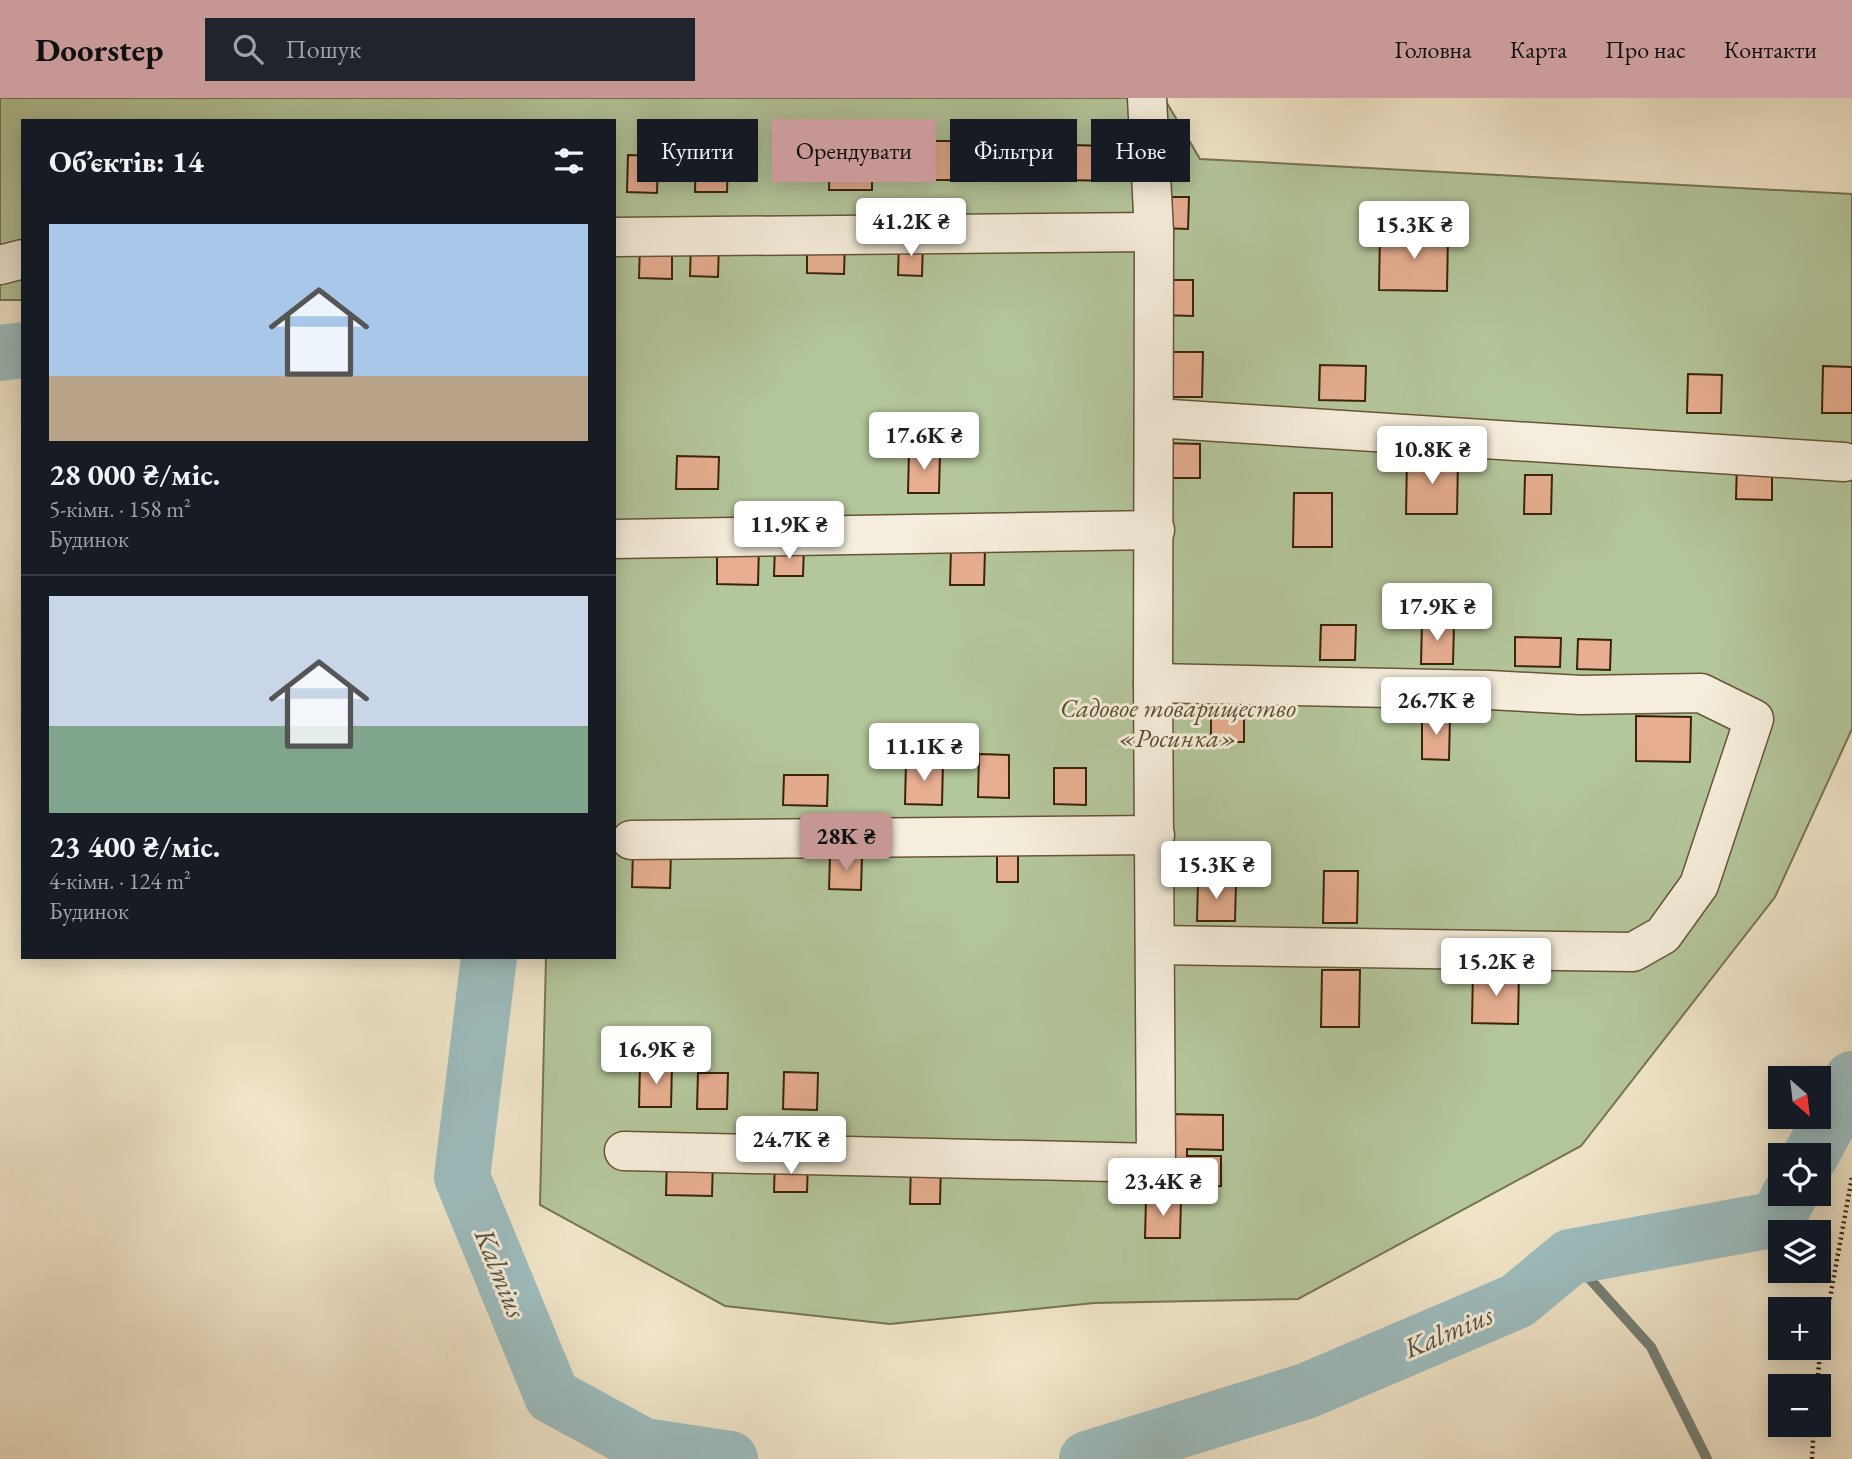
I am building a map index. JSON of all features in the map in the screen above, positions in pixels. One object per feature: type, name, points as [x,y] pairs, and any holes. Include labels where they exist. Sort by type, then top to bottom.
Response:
[{"type":"lane","points":[[624,1151],[1156,1163],[1154,232],[1147,98]]},
{"type":"lane","points":[[616,237],[1154,232]]},
{"type":"lane","points":[[0,265],[21,260]]},
{"type":"lane","points":[[1155,418],[1844,461]]},
{"type":"lane","points":[[616,539],[1155,530]]},
{"type":"lane","points":[[1153,683],[1489,690],[1581,695],[1701,693],[1754,719],[1699,885],[1663,935],[1633,952],[1155,945]]},
{"type":"lane","points":[[631,841],[1155,835]]},
{"type":"path","points":[[1818,1374],[1852,1177]]},
{"type":"path","points":[[1812,1459],[1813,1437]]},
{"type":"green space","name":"Садовое товарищество «Росинка»","points":[[0,98],[1164,98],[1176,119],[1091,119],[1091,182],[1190,182],[1190,142],[1200,159],[1852,194],[1852,729],[1775,897],[1581,1146],[1298,1299],[1094,1303],[890,1324],[725,1306],[540,1205],[546,959],[616,959],[616,119],[21,119],[21,300],[0,300]]},
{"type":"building","points":[[936,141],[950,141],[950,180],[936,180]]},
{"type":"building","points":[[1077,145],[1091,146],[1091,181],[1077,180]]},
{"type":"building","points":[[628,155],[637,155],[637,182],[657,182],[657,193],[627,192]]},
{"type":"building","points":[[695,182],[727,182],[727,192],[695,192]]},
{"type":"building","points":[[829,182],[872,182],[872,190],[829,190]]},
{"type":"building","points":[[1158,197],[1189,197],[1188,229],[1157,228]]},
{"type":"building","points":[[1380,232],[1448,233],[1447,291],[1379,290]]},
{"type":"building","points":[[807,241],[845,241],[844,274],[807,273]]},
{"type":"building","points":[[899,241],[923,241],[922,276],[898,275]]},
{"type":"building","points":[[691,242],[719,242],[718,277],[690,276]]},
{"type":"building","points":[[640,245],[672,245],[672,279],[639,278]]},
{"type":"building","points":[[1160,280],[1193,280],[1193,316],[1160,315]]},
{"type":"building","points":[[1159,352],[1203,352],[1202,397],[1159,397]]},
{"type":"building","points":[[1320,365],[1366,366],[1365,401],[1319,400]]},
{"type":"building","points":[[1823,366],[1852,367],[1852,413],[1822,413]]},
{"type":"building","points":[[1688,374],[1722,375],[1721,413],[1687,413]]},
{"type":"building","points":[[1161,443],[1200,444],[1200,478],[1161,478]]},
{"type":"building","points":[[909,452],[940,452],[939,493],[908,493]]},
{"type":"building","points":[[677,456],[719,457],[718,489],[676,489]]},
{"type":"building","points":[[1407,458],[1458,459],[1457,514],[1406,514]]},
{"type":"building","points":[[1737,463],[1772,464],[1772,500],[1736,499]]},
{"type":"building","points":[[1525,475],[1552,475],[1551,514],[1524,514]]},
{"type":"building","points":[[1294,493],[1332,493],[1332,547],[1293,547]]},
{"type":"building","points":[[717,544],[759,545],[758,585],[717,584]]},
{"type":"building","points":[[775,545],[804,546],[803,576],[774,576]]},
{"type":"building","points":[[951,549],[985,550],[984,585],[950,585]]},
{"type":"building","points":[[1422,622],[1454,623],[1453,664],[1421,664]]},
{"type":"building","points":[[1321,625],[1356,625],[1355,660],[1320,660]]},
{"type":"building","points":[[1515,637],[1561,638],[1560,667],[1515,666]]},
{"type":"building","points":[[1578,639],[1611,640],[1610,670],[1577,669]]},
{"type":"building","points":[[1211,708],[1244,708],[1244,742],[1211,742]]},
{"type":"building","points":[[1422,714],[1450,715],[1449,760],[1422,759]]},
{"type":"building","points":[[1636,716],[1691,717],[1690,762],[1636,761]]},
{"type":"building","points":[[979,754],[1009,755],[1009,798],[978,797]]},
{"type":"building","points":[[906,761],[943,762],[942,805],[905,804]]},
{"type":"building","points":[[1054,768],[1086,768],[1086,805],[1054,804]]},
{"type":"building","points":[[784,775],[828,775],[827,806],[783,805]]},
{"type":"building","points":[[633,851],[671,852],[670,888],[632,887]]},
{"type":"building","points":[[997,853],[1018,853],[1018,882],[997,882]]},
{"type":"building","points":[[830,856],[862,856],[861,890],[829,889]]},
{"type":"building","points":[[1324,871],[1358,871],[1357,923],[1323,923]]},
{"type":"building","points":[[1198,881],[1236,882],[1235,921],[1197,921]]},
{"type":"building","points":[[1322,970],[1360,970],[1359,1027],[1321,1027]]},
{"type":"building","points":[[1473,971],[1519,972],[1518,1024],[1472,1023]]},
{"type":"building","points":[[640,1065],[672,1065],[671,1107],[639,1107]]},
{"type":"building","points":[[784,1072],[818,1073],[817,1110],[783,1109]]},
{"type":"building","points":[[698,1073],[728,1073],[727,1109],[697,1109]]},
{"type":"building","points":[[1165,1114],[1223,1115],[1223,1150],[1187,1149],[1187,1156],[1221,1156],[1221,1186],[1164,1186]]},
{"type":"building","points":[[667,1158],[713,1159],[712,1196],[666,1195]]},
{"type":"building","points":[[775,1159],[808,1160],[807,1192],[774,1192]]},
{"type":"building","points":[[911,1162],[941,1163],[940,1204],[910,1204]]},
{"type":"building","points":[[1146,1198],[1181,1199],[1180,1238],[1145,1238]]},
{"type":"waterway","name":"Kalmius","points":[[0,353],[21,350]]},
{"type":"waterway","name":"Kalmius","points":[[489,959],[462,1177],[552,1396],[644,1446],[730,1459]]},
{"type":"waterway","name":"Kalmius","points":[[1817,1143],[1852,1079]]},
{"type":"waterway","name":"Kalmius","points":[[1087,1459],[1306,1391],[1517,1301],[1570,1257],[1777,1219],[1784,1206]]},
{"type":"waterway","points":[[1570,1257],[1651,1347],[1707,1459]]}]
